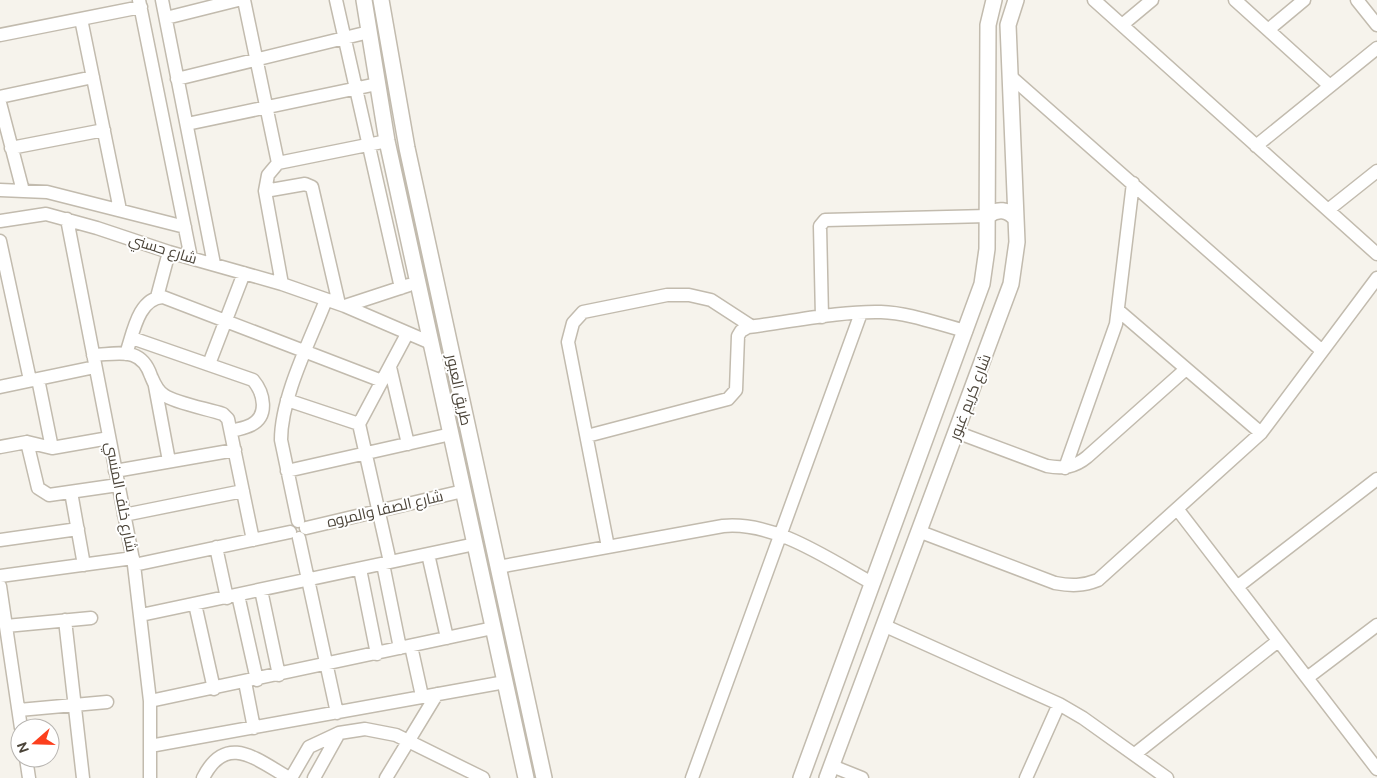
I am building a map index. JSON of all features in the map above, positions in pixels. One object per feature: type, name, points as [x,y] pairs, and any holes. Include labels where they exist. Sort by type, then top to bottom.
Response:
[{"type":"street","points":[[162,0],[214,264]]},
{"type":"street","points":[[166,18],[238,0]]},
{"type":"street","points":[[244,0],[278,164]]},
{"type":"street","points":[[336,0],[401,288]]},
{"type":"street","name":"طريق العبور","points":[[364,0],[387,141],[526,778]]},
{"type":"street","name":"طريق العبور","points":[[381,0],[398,102],[544,778]]},
{"type":"street","name":"شارع كريم غبور","points":[[801,778],[966,331],[985,271],[988,216],[988,24],[994,0]]},
{"type":"street","name":"شارع كريم غبور","points":[[829,772],[918,531],[1008,297],[1016,256],[1016,219],[1008,25],[1016,0]]},
{"type":"street","points":[[1094,0],[1377,254]]},
{"type":"street","points":[[1122,25],[1152,0]]},
{"type":"street","points":[[1234,0],[1330,86]]},
{"type":"street","points":[[1268,30],[1304,0]]},
{"type":"street","points":[[1357,0],[1377,25]]},
{"type":"street","points":[[0,35],[81,19],[140,4],[191,258]]},
{"type":"street","points":[[81,19],[120,210]]},
{"type":"street","points":[[178,79],[369,32]]},
{"type":"street","points":[[1256,146],[1377,48]]},
{"type":"street","points":[[1010,76],[1321,350]]},
{"type":"street","points":[[0,96],[93,77]]},
{"type":"street","points":[[187,124],[377,84]]},
{"type":"street","points":[[0,103],[23,191]]},
{"type":"street","points":[[11,148],[104,130]]},
{"type":"street","points":[[282,284],[265,192],[268,175],[278,164],[387,141]]},
{"type":"street","points":[[988,169],[992,176],[1000,180],[1008,178],[1014,172]]},
{"type":"street","points":[[1328,210],[1377,171]]},
{"type":"street","points":[[1065,468],[1119,311],[1133,183]]},
{"type":"street","points":[[265,192],[305,184],[312,187],[342,305],[435,278]]},
{"type":"street","points":[[0,190],[47,192],[185,227]]},
{"type":"street","points":[[0,220],[46,214],[47,192]]},
{"type":"street","points":[[822,317],[820,226],[825,220],[988,216],[1000,210],[1009,212],[1016,219]]},
{"type":"street","name":"شارع حسني","points":[[46,214],[282,284],[342,305],[431,343]]},
{"type":"street","name":"شارع خلف المنسي","points":[[67,219],[134,562],[150,701],[150,778]]},
{"type":"street","points":[[0,241],[52,448]]},
{"type":"street","points":[[157,297],[169,252]]},
{"type":"street","points":[[209,364],[244,273]]},
{"type":"street","points":[[918,531],[1055,583],[1069,586],[1084,585],[1098,580],[1110,572],[1260,433],[1377,278]]},
{"type":"street","points":[[608,547],[568,342],[573,323],[583,312],[667,295],[689,295],[711,300],[752,326]]},
{"type":"street","points":[[126,354],[143,307],[157,297],[162,296],[382,381]]},
{"type":"street","points":[[326,300],[287,400],[281,433],[298,530],[337,713]]},
{"type":"street","points":[[1119,311],[1260,433]]},
{"type":"street","points":[[692,778],[861,313]]},
{"type":"street","points":[[586,436],[728,399],[736,390],[738,336],[744,328],[861,313],[900,314],[966,331]]},
{"type":"street","points":[[407,334],[359,424],[379,511],[387,563],[406,647],[422,696]]},
{"type":"street","points":[[132,338],[254,380],[262,394],[263,406],[258,419],[252,424],[232,431]]},
{"type":"street","points":[[431,343],[448,339]]},
{"type":"street","points":[[0,387],[34,380],[94,361],[126,354],[138,356],[144,361],[155,386],[169,462]]},
{"type":"street","points":[[390,366],[408,444]]},
{"type":"street","points":[[956,432],[1048,466],[1065,468],[1087,457],[1186,369]]},
{"type":"street","points":[[155,386],[164,396],[223,414],[228,419],[253,540]]},
{"type":"street","points":[[287,400],[359,424]]},
{"type":"street","points":[[288,471],[451,434]]},
{"type":"street","points":[[0,447],[27,442],[52,448],[109,438]]},
{"type":"street","points":[[27,442],[38,488],[49,494],[118,485]]},
{"type":"street","points":[[115,471],[235,450]]},
{"type":"street","points":[[1237,587],[1377,480]]},
{"type":"street","points":[[124,515],[243,491]]},
{"type":"street","name":"شارع الصفا والمروه","points":[[0,576],[84,564],[134,562],[216,547],[464,491]]},
{"type":"street","points":[[71,492],[84,564]]},
{"type":"street","points":[[1178,510],[1377,769]]},
{"type":"street","points":[[498,567],[733,525],[756,526],[780,534],[872,583]]},
{"type":"street","points":[[0,540],[78,529]]},
{"type":"street","points":[[141,615],[475,544]]},
{"type":"street","points":[[216,547],[232,596],[251,681],[254,728]]},
{"type":"street","points":[[428,554],[447,638]]},
{"type":"street","points":[[360,569],[377,654]]},
{"type":"street","points":[[0,586],[19,718]]},
{"type":"street","points":[[261,590],[279,675]]},
{"type":"street","points":[[195,604],[214,689]]},
{"type":"street","points":[[6,626],[91,618]]},
{"type":"street","points":[[65,620],[83,778]]},
{"type":"street","points":[[884,625],[1059,704],[1135,754],[1167,778]]},
{"type":"street","points":[[1307,678],[1377,625]]},
{"type":"street","points":[[150,701],[327,665],[493,628]]},
{"type":"street","points":[[1135,754],[1278,641]]},
{"type":"street","points":[[150,746],[504,682]]},
{"type":"street","points":[[386,778],[437,694]]},
{"type":"street","points":[[18,710],[107,702]]},
{"type":"street","points":[[1026,778],[1059,704]]},
{"type":"street","points":[[203,778],[215,760],[224,754],[234,752],[245,753],[290,778],[309,748],[339,733],[352,730],[378,730],[408,741],[482,778]]},
{"type":"street","points":[[314,778],[339,733]]},
{"type":"street","points":[[829,772],[862,778]]}]
